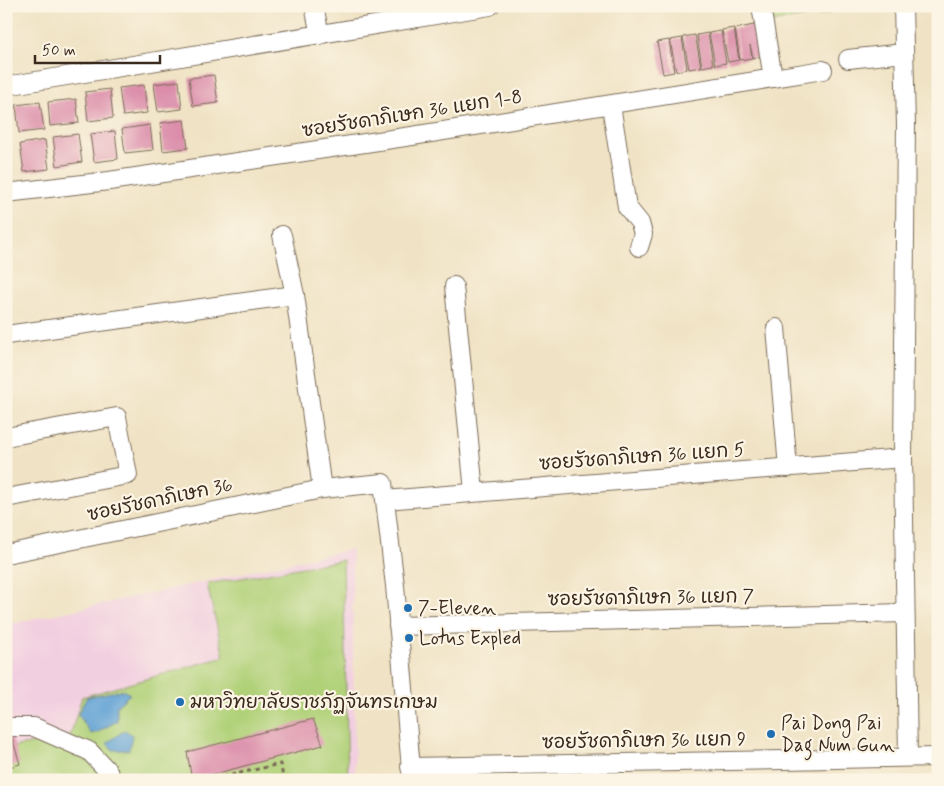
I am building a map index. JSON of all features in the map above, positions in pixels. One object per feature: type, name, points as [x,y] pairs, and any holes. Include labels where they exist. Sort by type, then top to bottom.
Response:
[{"type":"street","points":[[314,6],[320,35]]},
{"type":"street","points":[[6,86],[490,6]]},
{"type":"street","points":[[761,6],[773,78]]},
{"type":"street","points":[[903,6],[906,135],[903,458],[908,757]]},
{"type":"street","points":[[848,59],[904,53]]},
{"type":"street","name":"ซอยรัชดาภิเษก 36 แยก 1-8","points":[[6,193],[110,181],[611,105],[823,70]]},
{"type":"street","points":[[611,105],[627,207],[640,223],[643,234],[639,247]]},
{"type":"street","points":[[282,235],[295,295],[322,488]]},
{"type":"street","points":[[454,286],[474,492]]},
{"type":"street","points":[[6,335],[295,295]]},
{"type":"street","points":[[776,328],[788,468]]},
{"type":"street","points":[[6,437],[117,417],[128,475],[6,498]]},
{"type":"street","name":"ซอยรัชดาภิเษก 36 แยก 5","points":[[384,492],[474,492],[903,458]]},
{"type":"street","name":"ซอยรัชดาภิเษก 36","points":[[6,554],[322,488],[384,492]]},
{"type":"street","points":[[384,492],[411,773]]},
{"type":"street","name":"ซอยรัชดาภิเษก 36 แยก 7","points":[[398,626],[905,613]]},
{"type":"street","points":[[10,727],[34,727],[89,751],[108,771],[110,780]]},
{"type":"street","name":"ซอยรัชดาภิเษก 36 แยก 9","points":[[411,773],[938,757]]},
{"type":"path","points":[[219,780],[218,778],[280,764],[284,780]]},
{"type":"shaded area","name":"มหาวิทยาลัยราชภัฏจันทรเกษม","points":[[352,549],[355,780],[6,780],[6,625]]},
{"type":"green space","points":[[769,6],[831,6],[831,13],[771,22]]},
{"type":"green space","name":"มหาวิทยาลัยราชภัฏจันทรเกษม","points":[[343,560],[348,780],[115,780],[70,736],[82,697],[224,657],[207,584]]},
{"type":"green space","points":[[59,739],[88,755],[108,780],[6,780],[6,748]]},
{"type":"water","points":[[122,690],[130,694],[117,706],[117,721],[91,734],[78,714],[87,697]]},
{"type":"water","points":[[125,730],[132,735],[129,750],[113,750],[107,743]]},
{"type":"building","points":[[758,24],[764,56],[753,58],[750,45],[752,58],[740,60],[735,29]]},
{"type":"building","points":[[734,28],[739,60],[728,62],[722,30]]},
{"type":"building","points":[[721,31],[726,63],[715,65],[709,33]]},
{"type":"building","points":[[708,33],[713,65],[702,67],[697,35]]},
{"type":"building","points":[[695,35],[701,67],[689,69],[683,37]]},
{"type":"building","points":[[682,38],[687,69],[676,71],[670,40]]},
{"type":"building","points":[[669,40],[674,72],[663,74],[657,42]]},
{"type":"building","points":[[214,75],[218,103],[193,106],[189,78]]},
{"type":"building","points":[[179,81],[182,109],[158,112],[154,84]]},
{"type":"building","points":[[144,85],[147,113],[123,116],[119,88]]},
{"type":"building","points":[[110,89],[113,118],[88,121],[85,92]]},
{"type":"building","points":[[76,99],[79,123],[50,126],[48,102]]},
{"type":"building","points":[[40,102],[44,130],[19,133],[16,105]]},
{"type":"building","points":[[184,120],[188,148],[163,151],[160,123]]},
{"type":"building","points":[[150,125],[153,150],[125,153],[122,129]]},
{"type":"building","points":[[115,131],[118,159],[94,162],[90,134]]},
{"type":"building","points":[[78,134],[82,162],[57,166],[53,137]]},
{"type":"building","points":[[45,140],[49,169],[24,172],[20,144]]},
{"type":"building","points":[[6,718],[20,764],[6,768]]},
{"type":"building","points":[[313,719],[323,745],[192,780],[187,752]]},
{"type":"building","points":[[326,776],[326,780],[311,780],[311,779]]},
{"type":"place","name":"7-Eleven","points":[[408,608]]},
{"type":"place","name":"Lotus Expled","points":[[409,638]]},
{"type":"place","name":"มหาวิทยาลัยราชภัฏจันทรเกษม","points":[[180,702]]},
{"type":"place","name":"Pai Dong Pai Dag Num Gun","points":[[771,734]]}]
